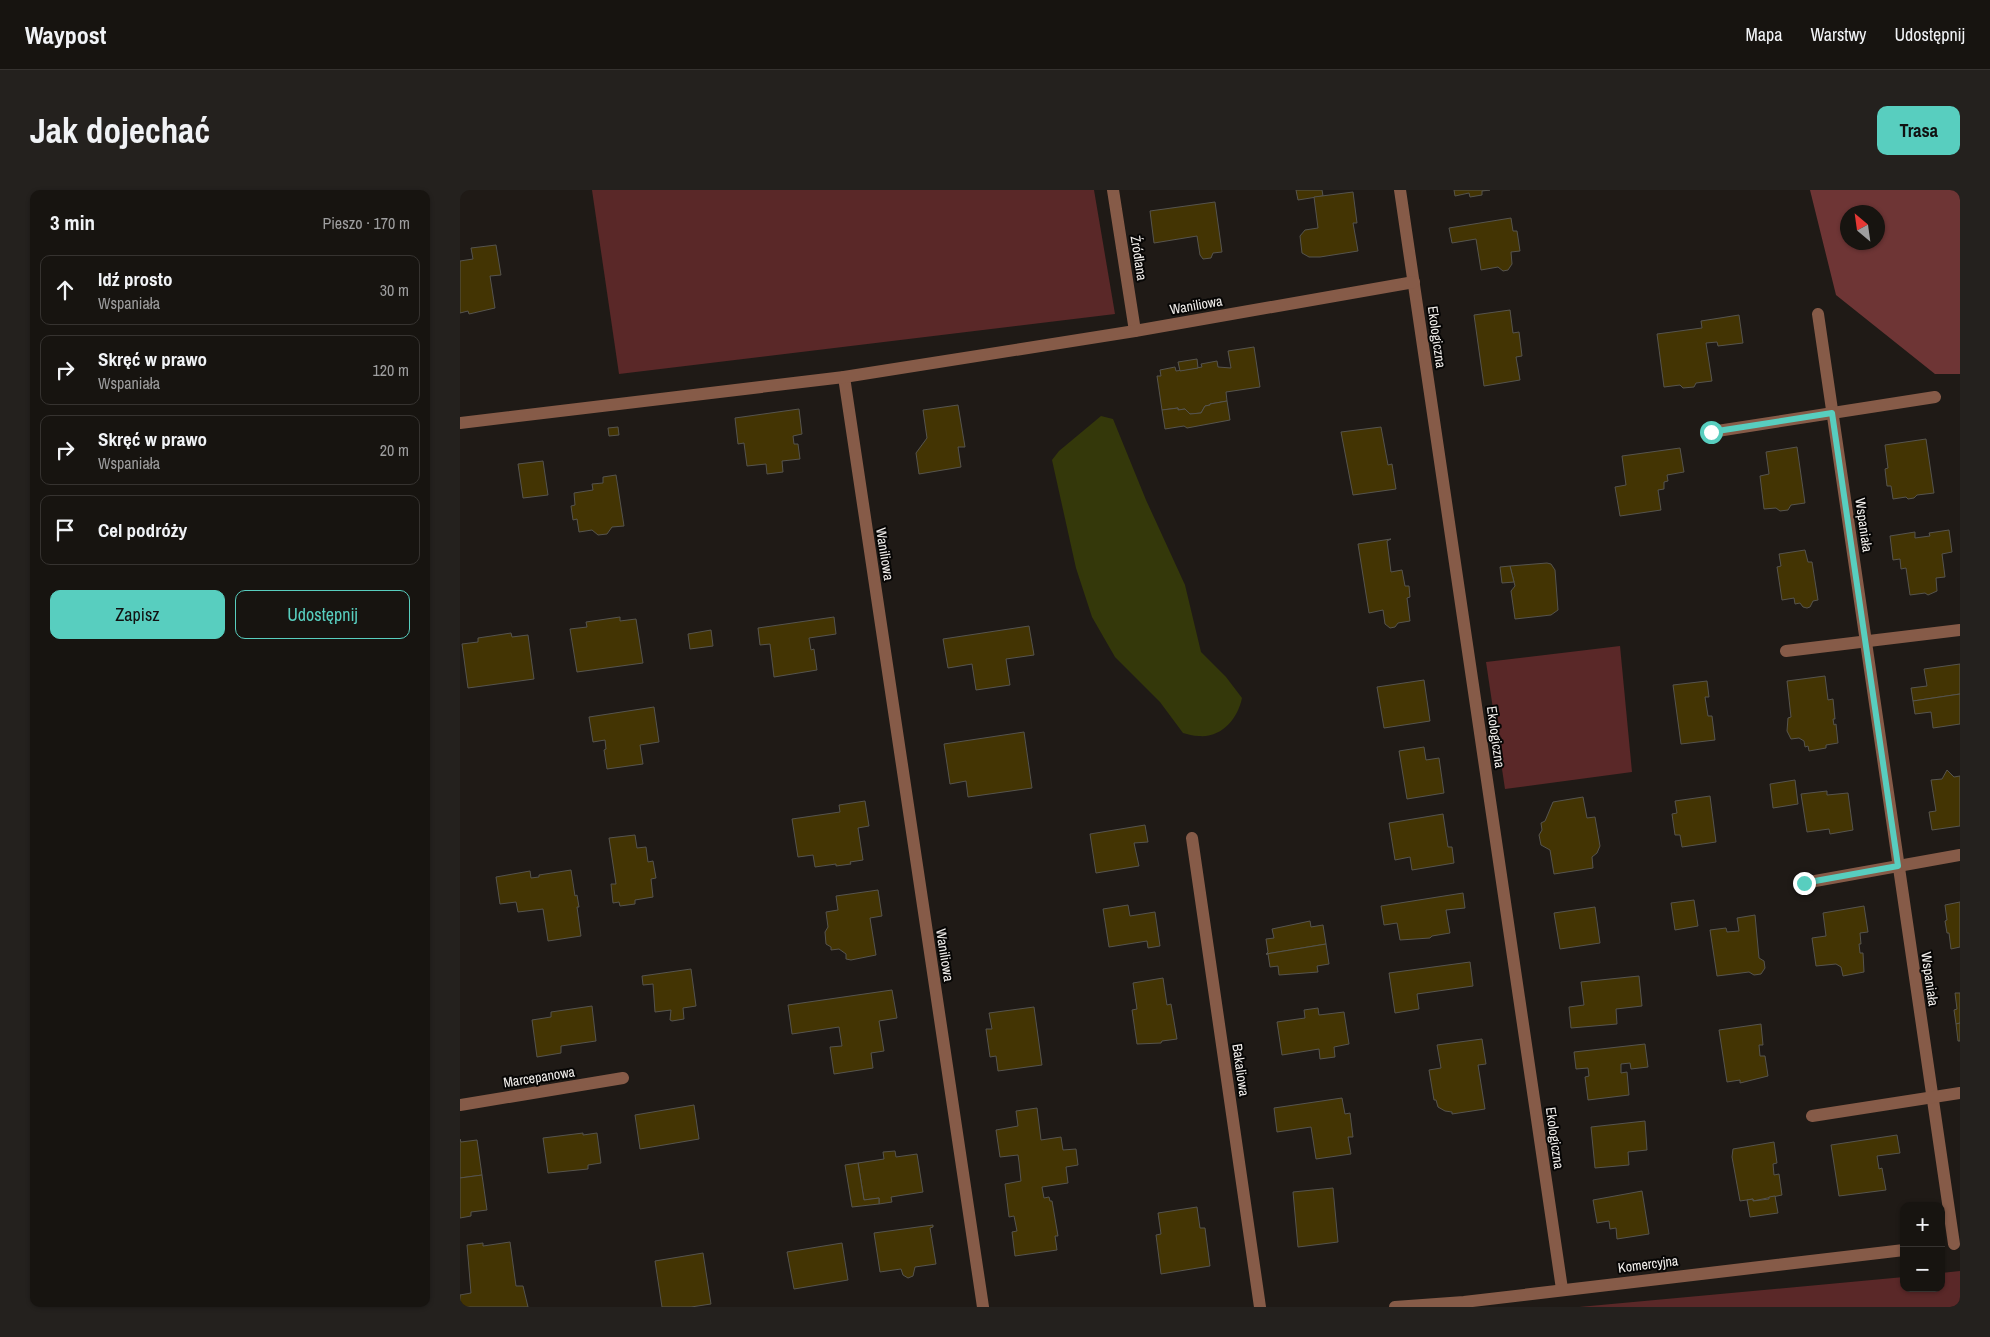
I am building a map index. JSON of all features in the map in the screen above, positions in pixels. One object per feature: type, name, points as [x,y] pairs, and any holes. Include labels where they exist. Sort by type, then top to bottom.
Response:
[{"type":"street","name":"Źródlana","points":[[1113,190],[1135,332]]},
{"type":"street","name":"Ekologiczna","points":[[1400,190],[1562,1289]]},
{"type":"street","name":"Waniliowa","points":[[983,1307],[844,377],[1135,332],[1414,282]]},
{"type":"street","name":"Wspaniała","points":[[1818,314],[1952,1244]]},
{"type":"street","points":[[460,423],[844,377]]},
{"type":"street","points":[[1711,432],[1935,397]]},
{"type":"street","points":[[1786,651],[1960,630]]},
{"type":"street","name":"Bakaliowa","points":[[1192,838],[1260,1307]]},
{"type":"street","points":[[1804,883],[1960,854]]},
{"type":"street","name":"Marcepanowa","points":[[460,1105],[623,1078]]},
{"type":"street","points":[[1812,1116],[1960,1093]]},
{"type":"street","name":"Komercyjna","points":[[1395,1307],[1464,1302],[1900,1250]]},
{"type":"shaded area","points":[[592,190],[1094,190],[1115,314],[619,374]]},
{"type":"shaded area","points":[[1810,190],[1960,190],[1960,374],[1935,374],[1836,295]]},
{"type":"shaded area","points":[[1101,416],[1113,419],[1146,500],[1185,585],[1201,652],[1226,677],[1242,698],[1233,719],[1215,734],[1199,736],[1183,733],[1160,702],[1115,657],[1092,617],[1076,568],[1052,460],[1059,451]]},
{"type":"shaded area","points":[[1620,646],[1632,772],[1505,789],[1486,662]]},
{"type":"shaded area","points":[[1960,1271],[1960,1307],[1579,1307],[1900,1277],[1900,1292],[1945,1292],[1945,1273]]},
{"type":"building","points":[[1296,190],[1322,190],[1323,196],[1298,200]]},
{"type":"building","points":[[1454,190],[1490,190],[1482,191],[1482,195],[1470,197],[1469,193],[1455,196]]},
{"type":"building","points":[[1353,192],[1357,223],[1353,223],[1358,251],[1320,257],[1309,257],[1302,253],[1300,236],[1305,230],[1318,228],[1314,197]]},
{"type":"building","points":[[1215,202],[1222,252],[1213,253],[1211,258],[1203,259],[1200,255],[1197,236],[1154,243],[1150,211]]},
{"type":"building","points":[[1511,218],[1513,231],[1517,231],[1520,251],[1511,252],[1512,264],[1508,270],[1503,271],[1498,267],[1481,270],[1476,239],[1452,243],[1449,228]]},
{"type":"building","points":[[496,245],[501,275],[490,276],[495,308],[469,314],[468,311],[460,313],[460,261],[473,259],[471,248]]},
{"type":"building","points":[[1510,310],[1513,333],[1519,332],[1522,356],[1516,357],[1520,380],[1484,386],[1474,315]]},
{"type":"building","points":[[1739,315],[1743,343],[1718,346],[1717,342],[1706,343],[1712,381],[1696,383],[1694,387],[1683,388],[1680,385],[1664,387],[1657,334],[1702,328],[1701,321]]},
{"type":"building","points":[[1254,347],[1260,387],[1226,392],[1227,401],[1205,406],[1201,413],[1190,414],[1185,409],[1178,410],[1178,408],[1162,410],[1157,376],[1161,376],[1160,370],[1175,367],[1176,371],[1202,367],[1201,364],[1217,361],[1218,367],[1231,368],[1228,351]]},
{"type":"building","points":[[1197,359],[1198,368],[1180,371],[1178,362]]},
{"type":"building","points":[[1227,401],[1230,420],[1187,428],[1184,426],[1165,429],[1162,410],[1178,408],[1178,410],[1185,409],[1190,414],[1201,413],[1205,406]]},
{"type":"building","points":[[958,405],[965,447],[958,447],[961,467],[919,474],[916,453],[927,438],[923,410]]},
{"type":"building","points":[[799,409],[802,434],[793,436],[794,444],[798,444],[800,459],[782,461],[783,472],[767,474],[766,464],[747,466],[744,443],[738,444],[735,418]]},
{"type":"building","points":[[618,427],[619,435],[609,436],[608,428]]},
{"type":"building","points":[[1381,427],[1388,465],[1392,464],[1396,489],[1353,495],[1341,432]]},
{"type":"building","points":[[1926,439],[1934,493],[1917,495],[1914,498],[1908,499],[1906,497],[1893,499],[1891,486],[1887,486],[1885,469],[1888,468],[1885,445]]},
{"type":"building","points":[[1797,447],[1805,503],[1791,505],[1788,510],[1764,509],[1760,476],[1769,474],[1766,452]]},
{"type":"building","points":[[1680,448],[1684,472],[1667,475],[1668,481],[1664,482],[1664,489],[1658,490],[1661,510],[1620,516],[1615,487],[1626,485],[1622,456]]},
{"type":"building","points":[[543,461],[548,495],[523,498],[518,464]]},
{"type":"building","points":[[616,475],[624,526],[612,527],[607,534],[598,535],[592,530],[579,532],[577,519],[573,520],[571,506],[575,505],[574,493],[593,490],[592,484],[603,483],[603,477]]},
{"type":"building","points":[[1949,530],[1952,552],[1942,554],[1945,577],[1936,578],[1937,591],[1928,595],[1925,593],[1910,595],[1906,568],[1901,569],[1900,559],[1893,560],[1890,536],[1915,532],[1915,538],[1930,536],[1929,533]]},
{"type":"building","points":[[1391,539],[1387,541],[1391,572],[1402,570],[1405,586],[1409,586],[1410,597],[1407,598],[1410,621],[1398,623],[1395,627],[1390,628],[1385,624],[1383,610],[1369,613],[1358,544]]},
{"type":"building","points":[[1805,550],[1808,562],[1812,562],[1818,600],[1813,601],[1810,607],[1807,608],[1803,607],[1800,603],[1795,604],[1794,598],[1782,600],[1777,567],[1781,566],[1779,554]]},
{"type":"building","points":[[1551,564],[1555,570],[1558,610],[1551,615],[1515,619],[1511,591],[1515,586],[1510,566]]},
{"type":"building","points":[[1510,566],[1514,582],[1502,583],[1500,567]]},
{"type":"building","points":[[620,617],[620,621],[636,619],[643,663],[577,672],[570,629],[587,627],[586,622]]},
{"type":"building","points":[[834,617],[836,634],[809,638],[811,650],[814,649],[817,670],[774,677],[770,644],[760,645],[758,628]]},
{"type":"building","points":[[1029,626],[1034,655],[1006,659],[1010,685],[976,690],[972,664],[948,668],[943,639]]},
{"type":"building","points":[[711,630],[713,646],[690,649],[688,634]]},
{"type":"building","points":[[511,633],[512,637],[528,635],[534,679],[468,688],[462,644],[478,642],[478,638]]},
{"type":"building","points":[[1960,664],[1960,694],[1913,701],[1911,688],[1927,686],[1924,669]]},
{"type":"building","points":[[1825,676],[1828,700],[1833,699],[1835,719],[1833,719],[1834,725],[1836,724],[1838,743],[1826,745],[1826,748],[1809,751],[1808,746],[1805,747],[1804,741],[1799,738],[1791,739],[1787,731],[1788,718],[1791,717],[1787,681]]},
{"type":"building","points":[[1424,680],[1430,721],[1384,728],[1377,687]]},
{"type":"building","points":[[1707,681],[1709,697],[1705,697],[1708,716],[1712,716],[1715,740],[1681,744],[1673,685]]},
{"type":"building","points":[[1960,694],[1960,724],[1933,728],[1931,712],[1915,714],[1913,701]]},
{"type":"building","points":[[654,707],[659,742],[640,745],[643,764],[607,769],[604,750],[606,749],[605,740],[593,742],[589,717]]},
{"type":"building","points":[[1024,732],[1032,788],[968,797],[966,781],[950,784],[944,744]]},
{"type":"building","points":[[1424,747],[1426,760],[1439,758],[1444,793],[1407,799],[1399,751]]},
{"type":"building","points":[[1947,770],[1954,777],[1960,776],[1960,826],[1932,830],[1929,812],[1936,811],[1931,780],[1942,779]]},
{"type":"building","points":[[1795,780],[1798,804],[1773,808],[1770,784]]},
{"type":"building","points":[[1827,791],[1827,795],[1848,793],[1853,830],[1830,834],[1829,829],[1807,832],[1801,794]]},
{"type":"building","points":[[1710,796],[1716,842],[1682,847],[1680,835],[1675,835],[1672,814],[1677,813],[1675,801]]},
{"type":"building","points":[[1583,797],[1587,818],[1595,817],[1600,846],[1597,853],[1592,857],[1593,868],[1554,874],[1550,850],[1541,845],[1539,835],[1542,830],[1541,823],[1545,821],[1553,802]]},
{"type":"building","points":[[865,801],[869,826],[858,828],[863,860],[850,862],[851,864],[815,867],[813,855],[798,857],[792,819],[840,812],[839,805]]},
{"type":"building","points":[[1443,814],[1448,847],[1452,847],[1454,863],[1412,870],[1410,857],[1395,860],[1389,823]]},
{"type":"building","points":[[1145,825],[1148,842],[1134,843],[1139,866],[1096,873],[1090,834]]},
{"type":"building","points":[[635,835],[637,848],[646,847],[648,862],[653,861],[656,878],[651,879],[653,897],[635,900],[635,904],[620,906],[619,902],[613,903],[611,884],[616,884],[609,838]]},
{"type":"building","points":[[571,870],[575,896],[577,895],[579,907],[577,907],[581,936],[548,941],[543,909],[518,912],[516,902],[500,904],[496,877],[530,871],[531,878]]},
{"type":"building","points":[[878,890],[882,916],[870,918],[876,955],[851,960],[846,959],[846,954],[839,949],[831,950],[831,947],[826,944],[825,932],[828,927],[826,912],[838,910],[836,896]]},
{"type":"building","points":[[1463,893],[1465,908],[1446,910],[1450,933],[1430,938],[1400,940],[1397,923],[1384,925],[1381,906]]},
{"type":"building","points":[[1694,900],[1698,926],[1675,930],[1671,903]]},
{"type":"building","points":[[1960,902],[1960,947],[1951,949],[1945,921],[1947,920],[1945,905]]},
{"type":"building","points":[[1128,905],[1130,916],[1155,912],[1160,946],[1148,948],[1147,941],[1109,947],[1103,909]]},
{"type":"building","points":[[1864,906],[1868,932],[1860,933],[1861,944],[1859,944],[1860,953],[1863,953],[1864,972],[1843,976],[1841,967],[1836,964],[1816,966],[1812,938],[1826,936],[1823,913]]},
{"type":"building","points":[[1595,907],[1600,943],[1560,949],[1554,913]]},
{"type":"building","points":[[1755,915],[1759,958],[1764,961],[1765,968],[1761,974],[1754,975],[1749,972],[1717,976],[1710,930],[1726,928],[1727,932],[1739,931],[1737,918]]},
{"type":"building","points":[[1310,921],[1311,927],[1323,925],[1326,944],[1266,954],[1268,952],[1266,939],[1274,938],[1272,929]]},
{"type":"building","points":[[1326,944],[1329,964],[1317,966],[1318,972],[1279,975],[1278,966],[1270,967],[1268,954],[1266,954]]},
{"type":"building","points":[[1470,962],[1473,986],[1417,994],[1419,1009],[1395,1013],[1389,973]]},
{"type":"building","points":[[691,969],[696,1006],[683,1008],[684,1019],[672,1021],[670,1020],[671,1010],[655,1012],[653,984],[643,985],[642,976]]},
{"type":"building","points":[[1639,976],[1642,1006],[1616,1009],[1617,1024],[1571,1028],[1569,1007],[1584,1005],[1581,982]]},
{"type":"building","points":[[1163,978],[1167,1005],[1171,1004],[1177,1039],[1162,1041],[1161,1043],[1137,1044],[1132,1010],[1137,1009],[1133,983]]},
{"type":"building","points":[[892,990],[897,1018],[879,1021],[884,1051],[871,1053],[873,1068],[834,1074],[830,1047],[842,1046],[839,1027],[792,1034],[788,1005]]},
{"type":"building","points":[[1955,993],[1960,993],[1960,1023],[1956,1024],[1954,1010],[1957,1009]]},
{"type":"building","points":[[592,1006],[596,1041],[561,1046],[561,1053],[537,1057],[532,1020],[551,1017],[551,1012]]},
{"type":"building","points":[[1034,1007],[1042,1065],[998,1071],[996,1056],[990,1057],[986,1029],[992,1029],[989,1013]]},
{"type":"building","points":[[1318,1008],[1319,1015],[1344,1012],[1349,1044],[1334,1047],[1335,1057],[1320,1059],[1319,1049],[1282,1055],[1277,1022],[1305,1018],[1304,1010]]},
{"type":"building","points":[[1960,1023],[1960,1041],[1958,1041],[1956,1024]]},
{"type":"building","points":[[1761,1024],[1763,1045],[1759,1045],[1760,1056],[1765,1056],[1768,1076],[1740,1083],[1740,1080],[1727,1082],[1719,1030]]},
{"type":"building","points":[[1482,1039],[1486,1064],[1478,1065],[1485,1109],[1452,1114],[1452,1112],[1438,1107],[1436,1100],[1434,1100],[1429,1070],[1441,1068],[1437,1045]]},
{"type":"building","points":[[1645,1044],[1648,1067],[1631,1069],[1630,1063],[1621,1064],[1621,1073],[1627,1072],[1629,1095],[1588,1100],[1585,1077],[1589,1076],[1588,1068],[1576,1069],[1574,1052]]},
{"type":"building","points":[[1342,1098],[1345,1114],[1350,1113],[1353,1137],[1348,1137],[1351,1154],[1316,1159],[1311,1127],[1277,1132],[1274,1108]]},
{"type":"building","points":[[694,1105],[699,1139],[640,1149],[635,1115]]},
{"type":"building","points":[[1037,1108],[1041,1140],[1061,1137],[1063,1150],[1076,1149],[1078,1165],[1066,1167],[1068,1183],[1042,1187],[1044,1198],[1049,1197],[1050,1201],[1052,1201],[1058,1236],[1055,1236],[1057,1250],[1015,1256],[1012,1232],[1017,1231],[1014,1216],[1009,1217],[1005,1184],[1021,1181],[1018,1155],[1000,1157],[996,1130],[1018,1126],[1016,1111]]},
{"type":"building","points":[[1645,1121],[1647,1150],[1628,1152],[1629,1165],[1595,1168],[1591,1127]]},
{"type":"building","points":[[583,1133],[583,1135],[597,1133],[601,1163],[588,1165],[588,1169],[548,1173],[543,1138]]},
{"type":"building","points":[[1897,1135],[1900,1153],[1877,1156],[1879,1169],[1882,1168],[1886,1190],[1839,1196],[1831,1145]]},
{"type":"building","points":[[460,1139],[461,1142],[477,1140],[482,1175],[460,1178]]},
{"type":"building","points":[[1774,1142],[1777,1163],[1773,1164],[1774,1175],[1779,1174],[1782,1195],[1753,1201],[1753,1199],[1740,1201],[1732,1157],[1733,1149]]},
{"type":"building","points":[[895,1151],[896,1157],[917,1154],[923,1192],[891,1197],[892,1202],[879,1204],[879,1198],[864,1200],[858,1163],[884,1159],[883,1152]]},
{"type":"building","points":[[858,1163],[864,1200],[879,1198],[879,1204],[852,1207],[845,1165]]},
{"type":"building","points":[[482,1175],[487,1210],[471,1212],[471,1216],[460,1218],[460,1178]]},
{"type":"building","points":[[1333,1188],[1338,1242],[1298,1247],[1293,1192]]},
{"type":"building","points":[[1642,1191],[1649,1234],[1617,1239],[1616,1228],[1610,1229],[1609,1221],[1597,1223],[1593,1200]]},
{"type":"building","points":[[1775,1196],[1778,1213],[1750,1217],[1747,1200],[1769,1199],[1769,1197]]},
{"type":"building","points":[[1197,1207],[1200,1228],[1205,1228],[1210,1266],[1161,1274],[1156,1235],[1161,1234],[1158,1213]]},
{"type":"building","points":[[933,1225],[930,1228],[936,1264],[915,1267],[913,1276],[908,1278],[903,1275],[901,1269],[880,1272],[874,1233]]},
{"type":"building","points":[[510,1242],[516,1286],[523,1286],[528,1307],[460,1307],[460,1295],[471,1293],[467,1245],[483,1243],[483,1246]]},
{"type":"building","points":[[842,1243],[848,1280],[794,1289],[787,1252]]},
{"type":"building","points":[[703,1253],[711,1304],[691,1307],[662,1307],[655,1261]]},
{"type":"route","points":[[1711,432],[1832,413],[1898,866],[1804,883]]}]
